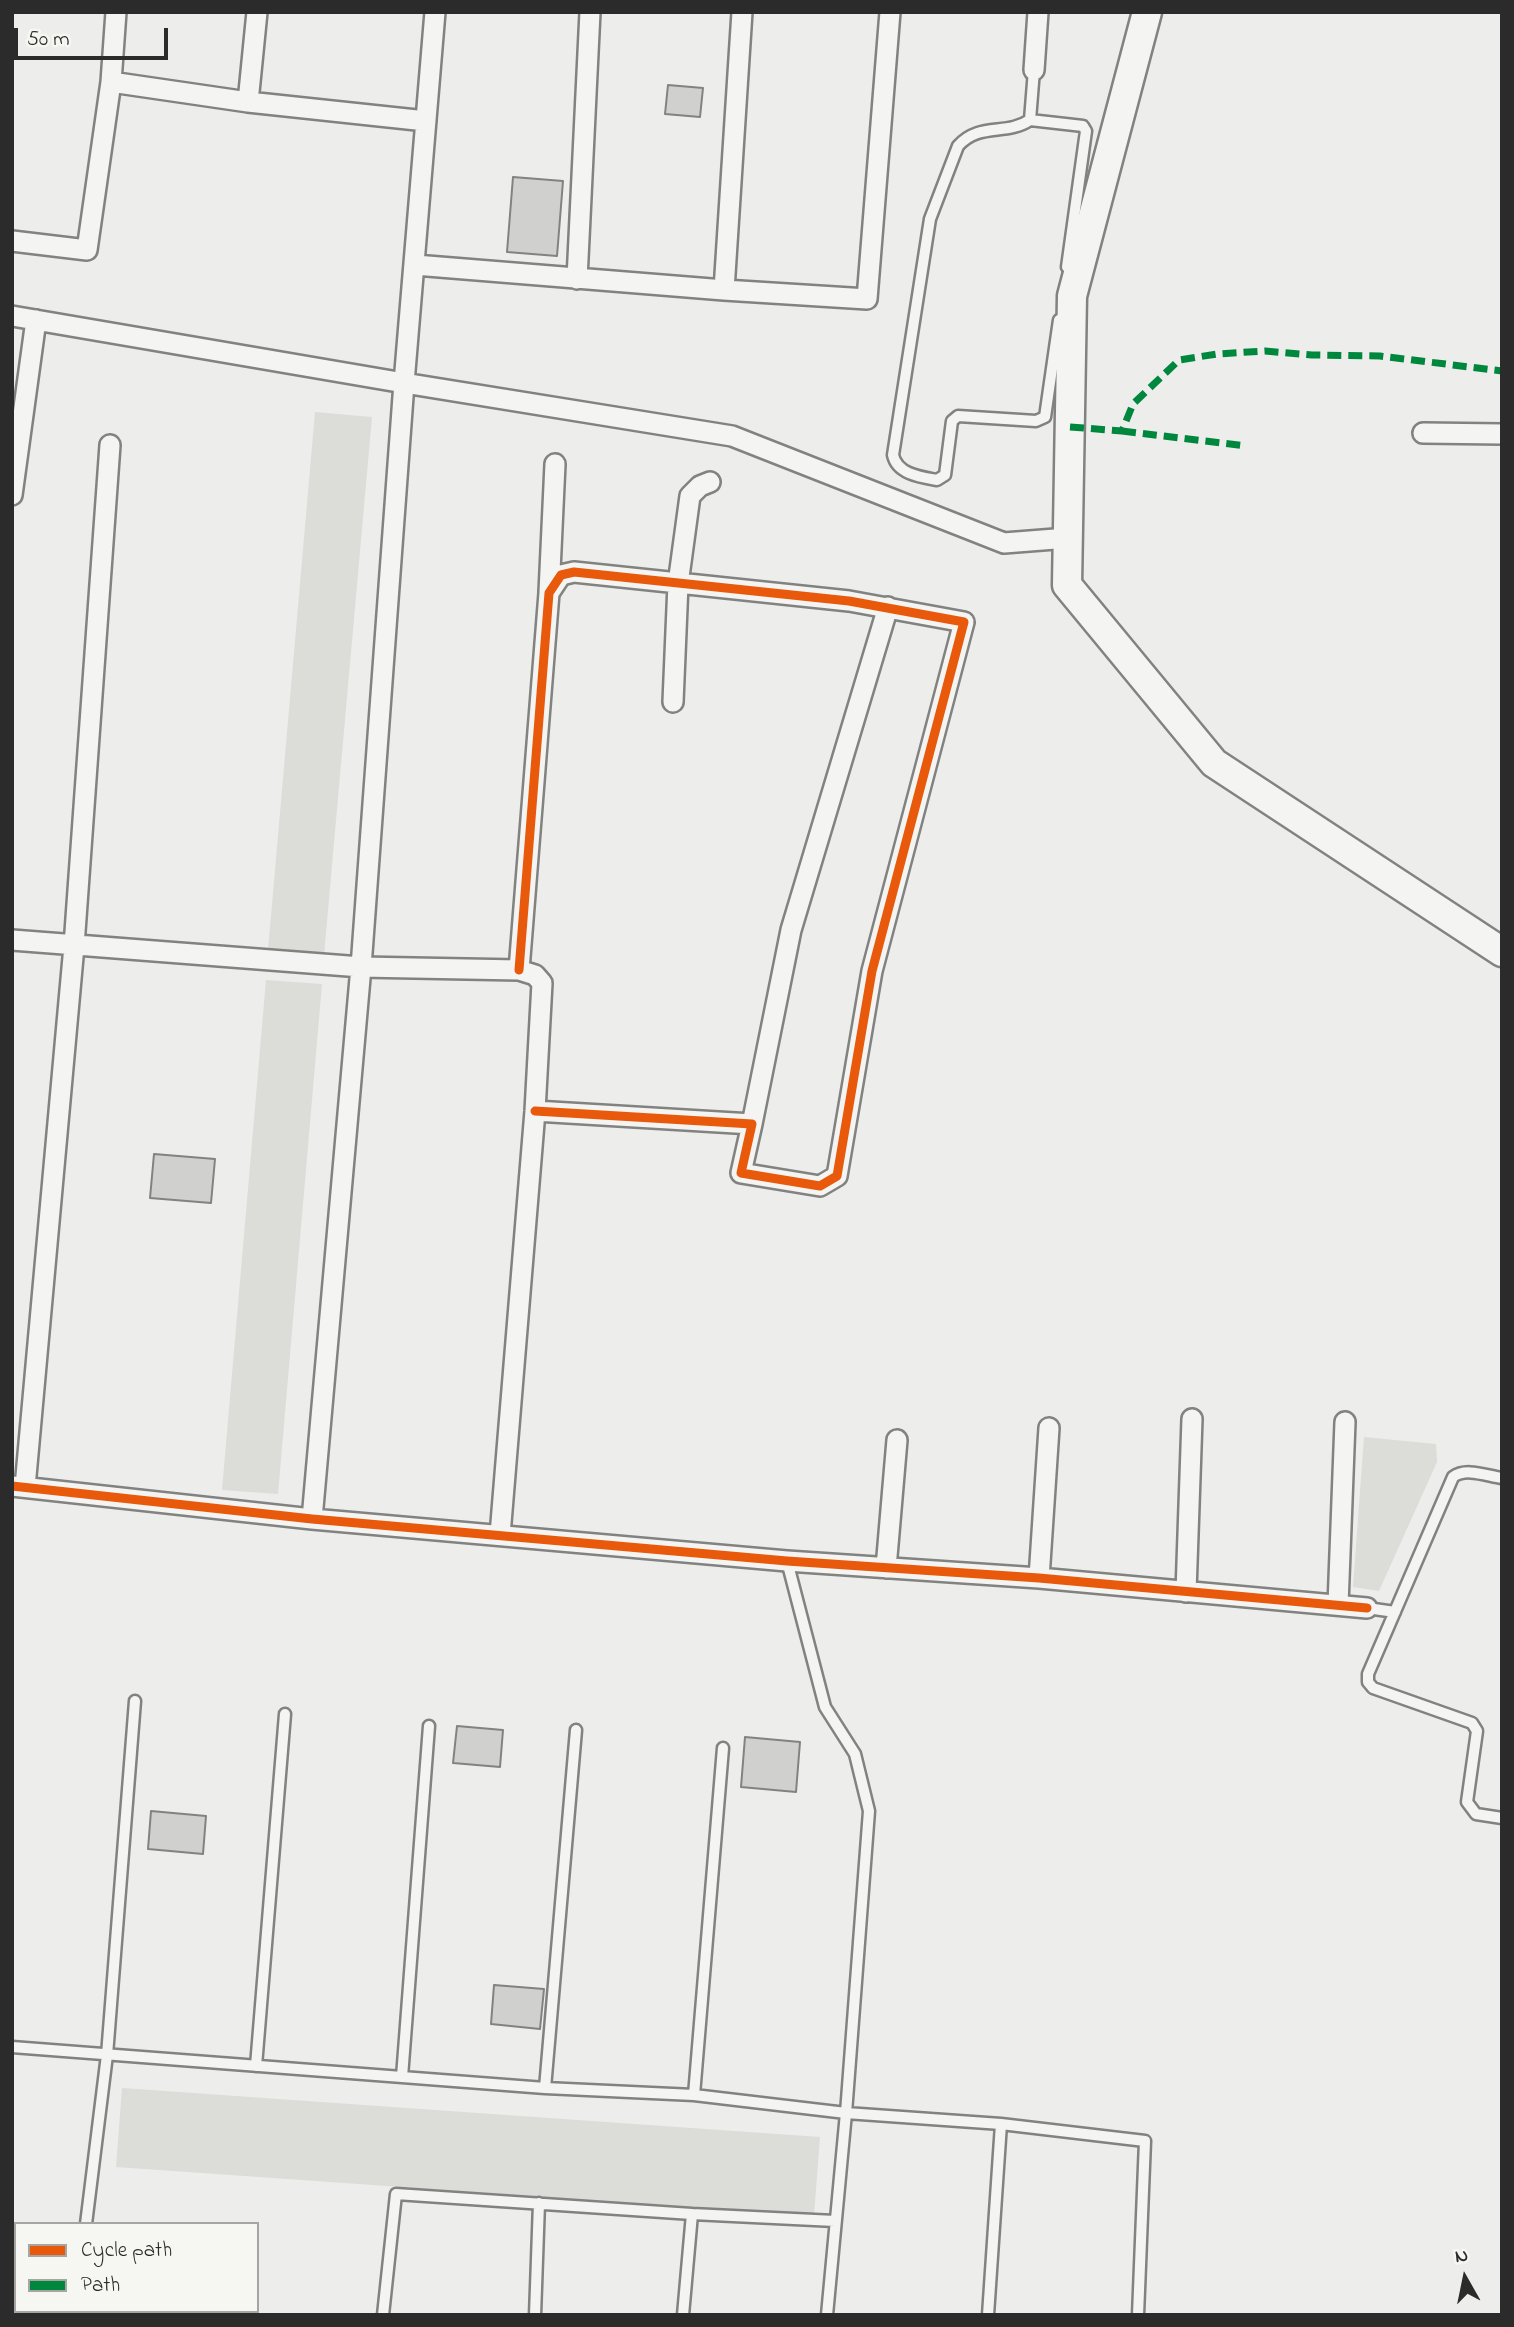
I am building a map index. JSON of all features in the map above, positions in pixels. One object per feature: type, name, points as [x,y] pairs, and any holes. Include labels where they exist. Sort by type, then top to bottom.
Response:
[{"type":"street","points":[[12,241],[87,250],[111,82],[116,12]]},
{"type":"street","points":[[248,102],[257,12]]},
{"type":"street","points":[[312,1519],[361,967],[404,383],[435,12]]},
{"type":"street","points":[[577,279],[590,12]]},
{"type":"street","points":[[724,290],[742,12]]},
{"type":"street","points":[[415,265],[867,299],[890,12]]},
{"type":"street","points":[[1034,69],[1038,12]]},
{"type":"street","points":[[1147,12],[1072,296],[1067,585],[1214,763],[1502,952]]},
{"type":"street","points":[[111,82],[248,102],[426,121]]},
{"type":"street","points":[[12,316],[732,436],[1004,543],[1068,538]]},
{"type":"street","points":[[12,495],[36,320]]},
{"type":"street","points":[[1423,433],[1502,434]]},
{"type":"street","points":[[110,445],[74,946],[19,1486],[312,1519],[787,1560],[1039,1578],[1367,1608]]},
{"type":"street","points":[[519,970],[549,593],[555,464]]},
{"type":"street","points":[[673,702],[678,584],[690,496],[700,486],[710,482]]},
{"type":"street","points":[[549,593],[561,575],[574,572],[849,601],[887,607],[964,622],[872,971],[836,1176],[820,1186],[741,1173],[790,930],[887,607]]},
{"type":"street","points":[[12,940],[361,967],[519,970],[535,975],[542,983],[535,1111],[500,1535]]},
{"type":"street","points":[[535,1111],[752,1124]]},
{"type":"street","points":[[1185,1592],[1192,1419]]},
{"type":"street","points":[[1338,1605],[1345,1422]]},
{"type":"street","points":[[1039,1578],[1049,1428]]},
{"type":"street","points":[[886,1567],[897,1440]]},
{"type":"lane","points":[[1030,120],[1034,69]]},
{"type":"lane","points":[[1030,120],[1083,126],[1086,131],[1045,417],[1036,421],[958,416],[953,421],[945,475],[937,480],[916,476],[901,469],[895,463],[894,455],[930,219],[958,146],[966,137],[977,132],[1022,125],[1030,120]]},
{"type":"lane","points":[[1502,1479],[1466,1472],[1453,1477],[1368,1674],[1368,1682],[1373,1688],[1476,1726],[1478,1731],[1467,1802],[1476,1814],[1502,1818]]},
{"type":"lane","points":[[787,1560],[825,1707],[855,1754],[869,1811],[846,2113],[827,2315]]},
{"type":"lane","points":[[1367,1608],[1395,1612]]},
{"type":"lane","points":[[86,2222],[107,2055],[135,1701]]},
{"type":"lane","points":[[256,2066],[285,1714]]},
{"type":"lane","points":[[402,2077],[429,1726]]},
{"type":"lane","points":[[545,2088],[576,1730]]},
{"type":"lane","points":[[694,2095],[723,1748]]},
{"type":"lane","points":[[12,2047],[545,2088],[694,2095],[846,2113],[1001,2124],[1145,2141],[1138,2315]]},
{"type":"lane","points":[[988,2315],[1001,2124]]},
{"type":"lane","points":[[383,2315],[396,2194],[835,2221]]},
{"type":"lane","points":[[535,2315],[539,2203]]},
{"type":"lane","points":[[683,2315],[692,2214]]},
{"type":"shaded area","points":[[315,412],[372,417],[324,955],[268,950]]},
{"type":"shaded area","points":[[266,980],[322,984],[278,1494],[222,1490]]},
{"type":"shaded area","points":[[1364,1437],[1436,1444],[1437,1462],[1379,1591],[1353,1587]]},
{"type":"shaded area","points":[[122,2088],[820,2137],[814,2216],[116,2167]]},
{"type":"building","points":[[668,85],[703,88],[700,117],[665,114]]},
{"type":"building","points":[[513,177],[563,181],[557,256],[507,252]]},
{"type":"building","points":[[154,1154],[215,1159],[211,1203],[150,1198]]},
{"type":"building","points":[[457,1726],[503,1730],[500,1767],[453,1763]]},
{"type":"building","points":[[745,1737],[800,1742],[796,1792],[741,1787]]},
{"type":"building","points":[[151,1811],[206,1816],[203,1854],[148,1849]]},
{"type":"building","points":[[494,1985],[544,1989],[540,2029],[491,2024]]},
{"type":"marked path","points":[[1070,427],[1122,431],[1133,404],[1179,360],[1217,354],[1265,351],[1380,356],[1502,371]]},
{"type":"marked path","points":[[1122,431],[1247,446]]},
{"type":"cycle path","points":[[519,970],[549,593],[561,575],[574,572],[849,601],[964,622],[872,971],[837,1176],[820,1186],[741,1173],[752,1124],[535,1111]]},
{"type":"cycle path","points":[[12,1486],[312,1519],[787,1561],[1039,1578],[1367,1608]]}]
